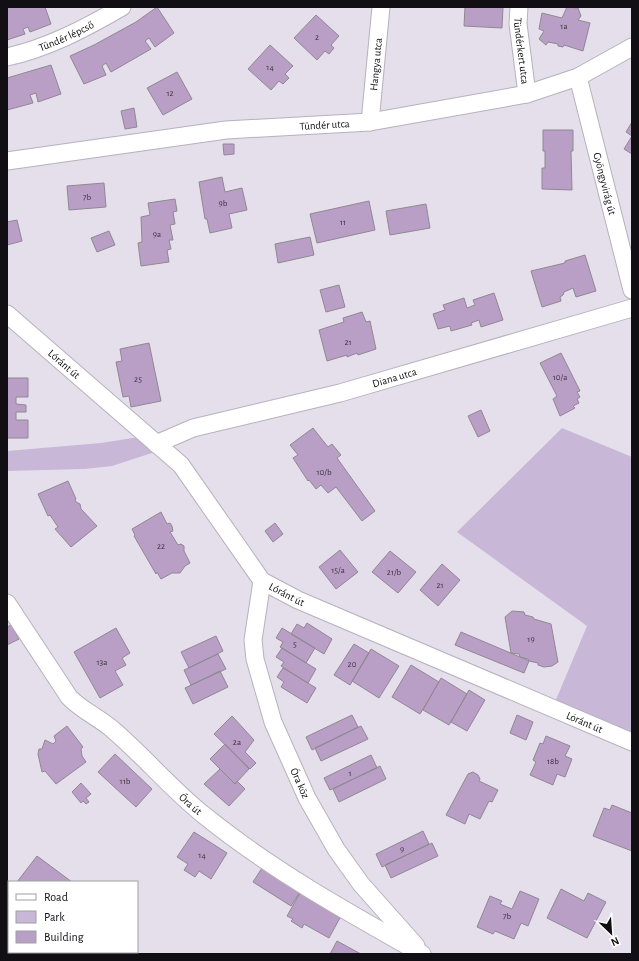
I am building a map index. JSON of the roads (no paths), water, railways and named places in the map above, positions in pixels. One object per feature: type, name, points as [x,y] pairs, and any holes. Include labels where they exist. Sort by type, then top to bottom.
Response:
[{"type":"street","name":"Tündér lépcső","points":[[7,57],[29,52],[74,33],[122,7]]},
{"type":"street","name":"Hangya utca","points":[[370,122],[381,7]]},
{"type":"street","name":"Tündérkert utca","points":[[519,7],[518,24],[527,94]]},
{"type":"street","name":"Tündér utca","points":[[7,161],[226,130],[370,122],[527,94],[578,77],[632,47]]},
{"type":"street","name":"Gyöngyvirág út","points":[[578,77],[632,290]]},
{"type":"street","name":"Diana utca","points":[[156,444],[193,428],[340,393],[632,308]]},
{"type":"street","name":"Lóránt út","points":[[7,314],[181,466],[262,581],[298,600],[632,742]]},
{"type":"street","name":"Óra köz","points":[[262,581],[253,640],[255,659],[273,722],[308,798],[336,849],[361,884],[422,954]]},
{"type":"street","name":"Óra út","points":[[7,603],[75,704],[112,729],[187,801],[281,872],[341,909],[422,954]]}]
